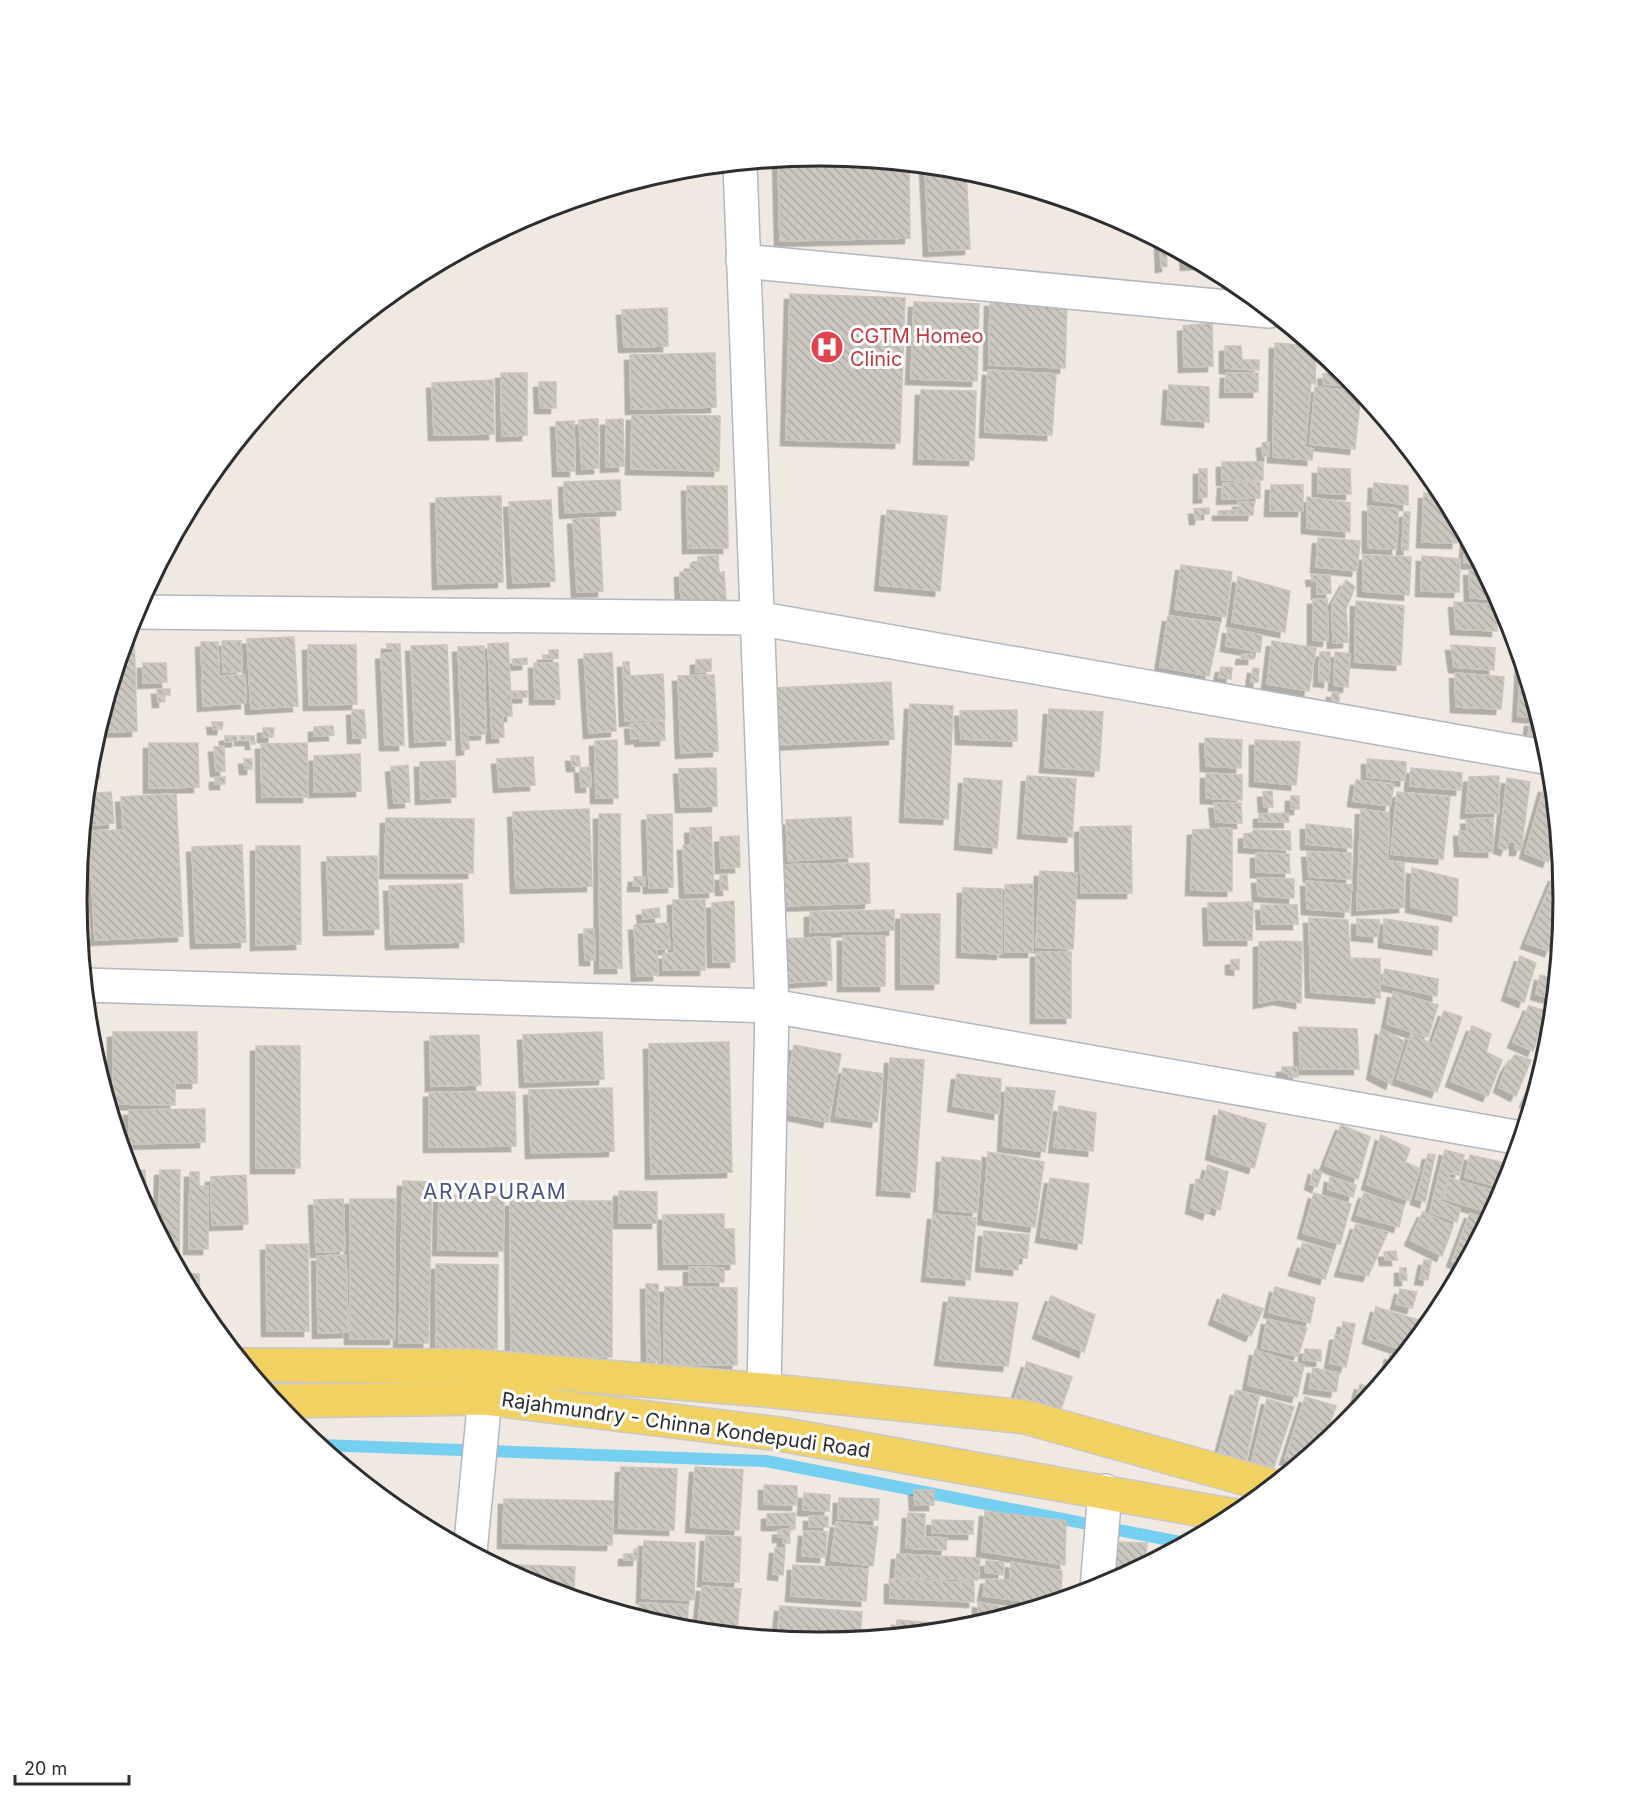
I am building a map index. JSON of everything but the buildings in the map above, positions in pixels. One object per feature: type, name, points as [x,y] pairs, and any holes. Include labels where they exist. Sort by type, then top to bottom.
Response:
[{"type":"main road","points":[[254,1365],[473,1366],[765,1390],[1025,1417],[1264,1483]]},
{"type":"main road","name":"Rajahmundry - Chinna Kondepudi Road","points":[[286,1401],[485,1398],[780,1434],[1220,1513]]},
{"type":"street","points":[[740,171],[772,1006],[765,1390]]},
{"type":"street","points":[[743,261],[1253,308]]},
{"type":"street","points":[[146,612],[756,618],[1539,756]]},
{"type":"street","points":[[92,985],[772,1006],[1513,1137]]},
{"type":"street","points":[[471,1544],[485,1398]]},
{"type":"street","points":[[1098,1578],[1105,1491]]},
{"type":"waterway","points":[[331,1445],[766,1461],[1174,1541]]},
{"type":"place","name":"CGTM Homeo Clinic","points":[[827,347]]},
{"type":"district","name":"ARYAPURAM","points":[[495,1192]]}]
